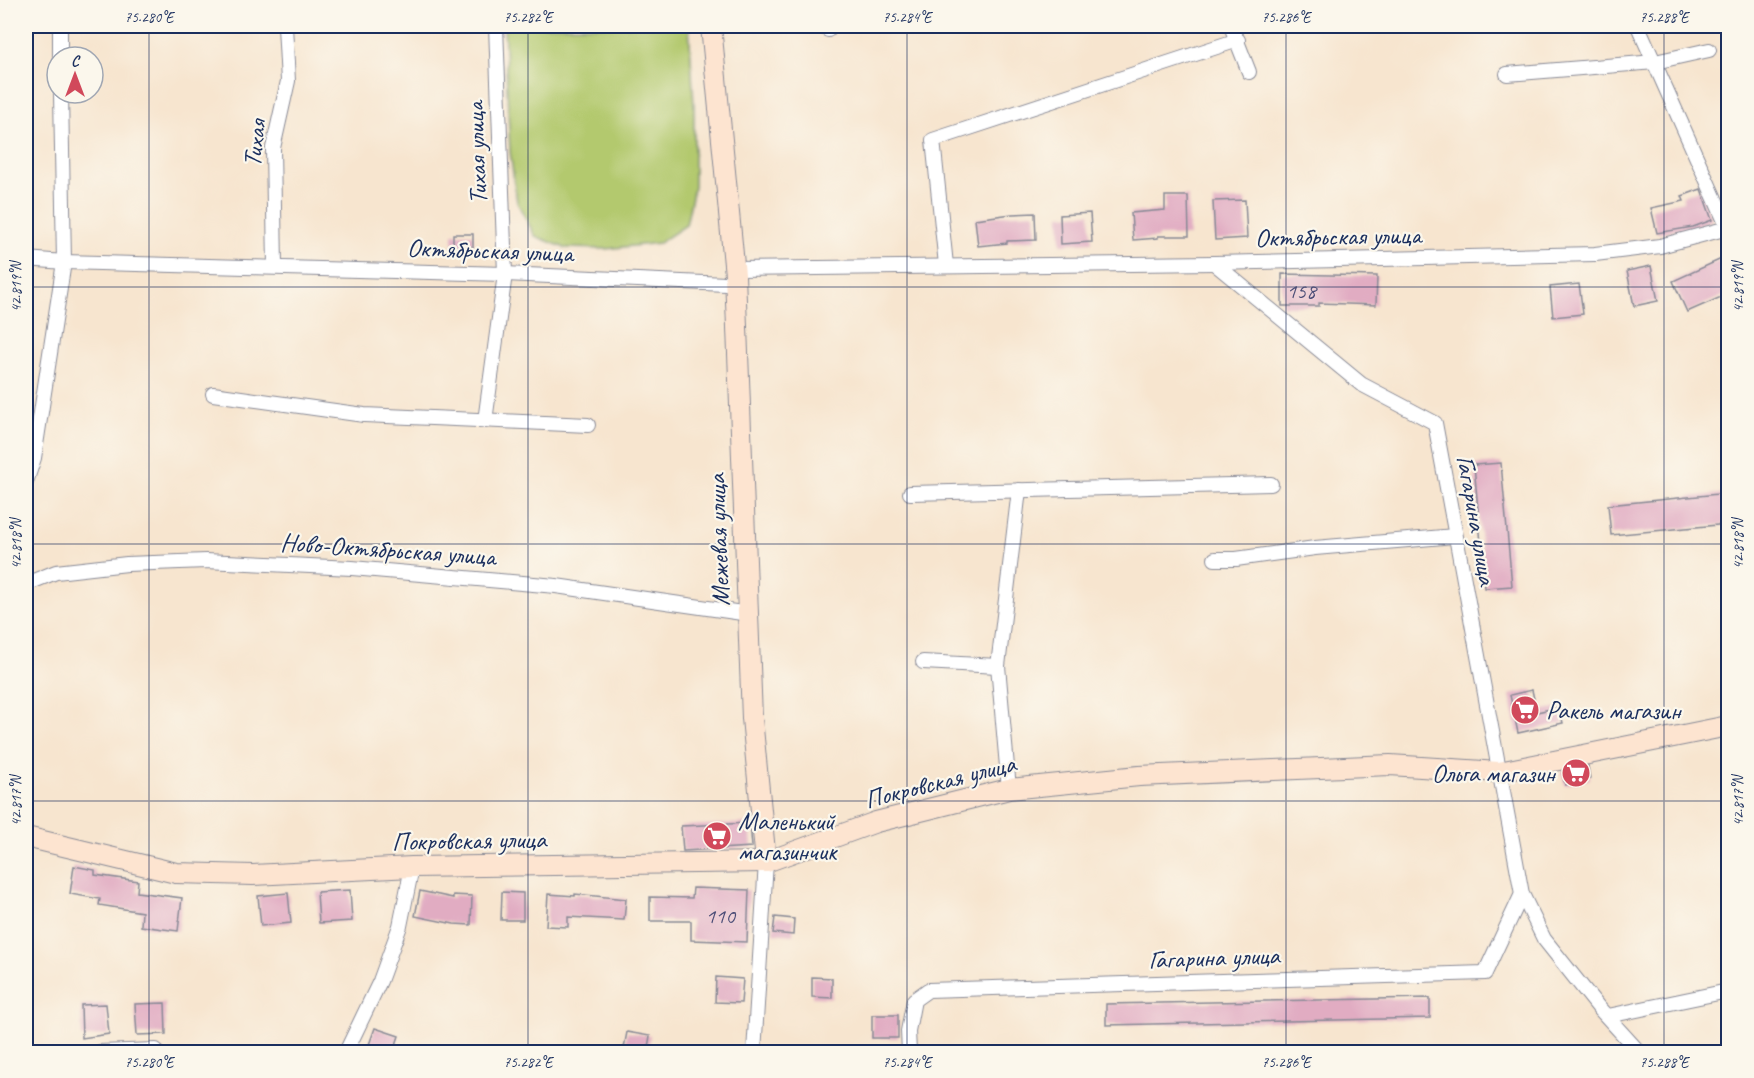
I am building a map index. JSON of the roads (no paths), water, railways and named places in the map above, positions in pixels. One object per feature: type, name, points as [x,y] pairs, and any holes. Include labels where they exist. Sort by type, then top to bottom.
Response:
[{"type":"street","points":[[60,26],[60,45]]},
{"type":"street","name":"Тихая","points":[[275,267],[273,148],[288,81],[285,26]]},
{"type":"street","name":"Тихая улица","points":[[485,421],[505,274],[496,26]]},
{"type":"street","name":"Межевая улица","points":[[711,26],[735,275],[752,718],[766,862],[754,1053]]},
{"type":"street","points":[[1231,26],[1249,72]]},
{"type":"street","points":[[1638,26],[1728,228]]},
{"type":"street","points":[[946,265],[933,140],[1238,40]]},
{"type":"street","points":[[1507,74],[1655,62],[1709,50]]},
{"type":"street","points":[[26,482],[34,458],[64,262],[61,105]]},
{"type":"street","name":"Октябрьская улица","points":[[26,259],[64,262],[505,274],[726,284],[740,269],[1214,263],[1595,254],[1660,246],[1728,228]]},
{"type":"street","name":"Гагарина улица","points":[[1214,263],[1361,384],[1435,423],[1522,894],[1544,939],[1639,1053]]},
{"type":"street","points":[[213,394],[364,414],[588,424]]},
{"type":"street","points":[[910,493],[1271,484]]},
{"type":"street","points":[[1009,789],[998,666],[1019,490]]},
{"type":"street","points":[[1215,559],[1236,559],[1316,548],[1455,536]]},
{"type":"street","name":"Ново-Октябрьская улица","points":[[26,584],[56,572],[127,564],[218,562],[352,568],[556,586],[748,614]]},
{"type":"street","points":[[923,662],[998,666]]},
{"type":"street","name":"Покровская улица","points":[[26,836],[176,873],[253,875],[412,867],[766,862],[876,822],[1009,789],[1138,776],[1378,765],[1499,772],[1728,726]]},
{"type":"street","points":[[346,1053],[380,981],[400,926],[412,867]]},
{"type":"street","name":"Гагарина улица","points":[[909,1053],[908,1031],[914,1000],[928,990],[1485,973],[1522,894]]},
{"type":"street","points":[[1608,1016],[1728,991]]},
{"type":"street","points":[[100,1053],[156,1050]]},
{"type":"place","name":"Ракель магазин","points":[[1525,710]]},
{"type":"place","name":"Ольга магазин","points":[[1576,773]]},
{"type":"place","name":"Маленький магазинчик","points":[[717,836]]}]
